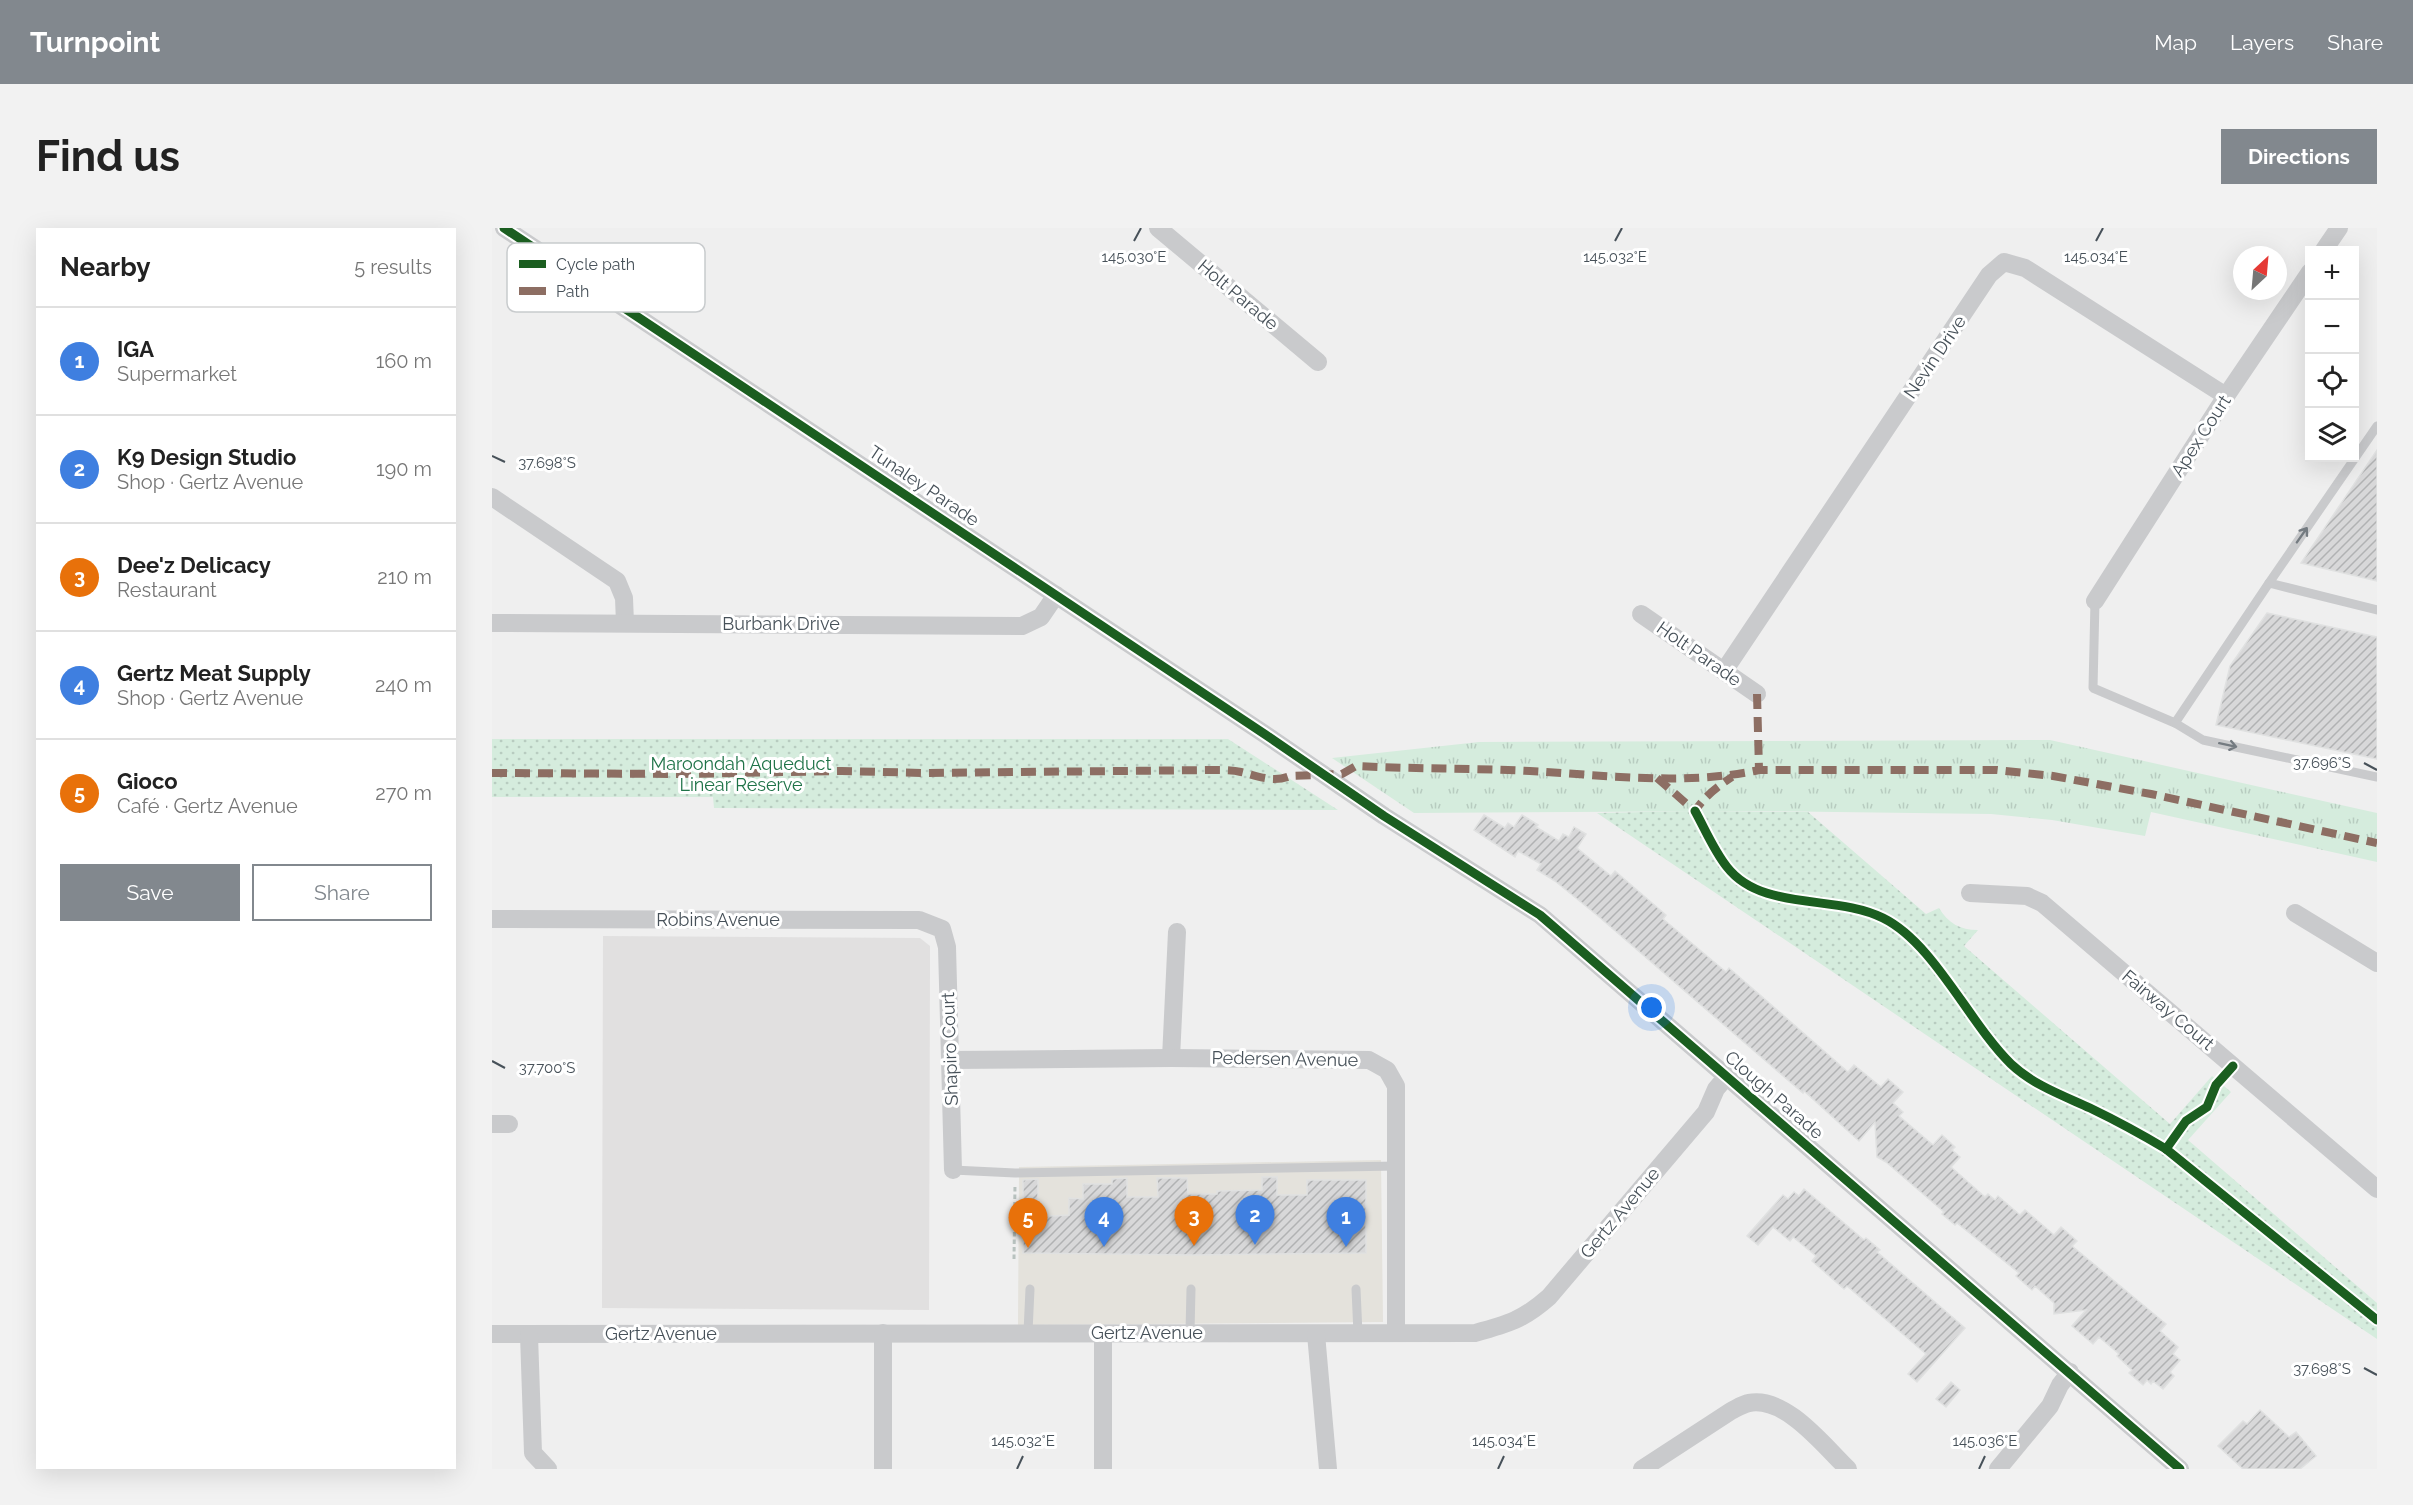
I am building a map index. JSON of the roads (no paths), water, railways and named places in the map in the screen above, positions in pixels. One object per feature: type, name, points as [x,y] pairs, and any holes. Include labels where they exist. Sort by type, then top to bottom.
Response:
[{"type":"street","name":"Tunaley Parade","points":[[504,228],[527,243]]},
{"type":"street","name":"Holt Parade","points":[[1158,228],[1318,362]]},
{"type":"street","points":[[2327,246],[2339,228]]},
{"type":"street","name":"Nevin Drive","points":[[1724,671],[1989,275],[2004,262],[2025,268],[2226,396]]},
{"type":"street","name":"Apex Court","points":[[2095,601],[2226,396],[2305,279]]},
{"type":"street","name":"Tunaley Parade","points":[[631,312],[874,472],[1323,775]]},
{"type":"street","points":[[492,497],[617,582],[624,598],[625,623]]},
{"type":"street","name":"Burbank Drive","points":[[492,623],[1022,626],[1041,617],[1056,596]]},
{"type":"street","name":"Holt Parade","points":[[1641,614],[1757,694]]},
{"type":"street","name":"Clough Parade","points":[[1323,775],[1540,915],[2180,1469]]},
{"type":"street","name":"Fairway Court","points":[[1970,893],[2027,897],[2042,903],[2377,1189]]},
{"type":"street","points":[[2295,913],[2377,963]]},
{"type":"street","name":"Robins Avenue","points":[[492,919],[919,920],[942,928]]},
{"type":"street","name":"Shapiro Court","points":[[942,928],[947,947],[953,1170]]},
{"type":"street","points":[[1171,1058],[1177,932]]},
{"type":"street","name":"Pedersen Avenue","points":[[951,1060],[1171,1058],[1369,1060],[1388,1070],[1396,1086],[1396,1333]]},
{"type":"street","name":"Gertz Avenue","points":[[492,1334],[1475,1333],[1509,1324],[1530,1313],[1549,1297],[1706,1112],[1716,1089],[1732,1081]]},
{"type":"street","points":[[883,1333],[883,1469]]},
{"type":"street","points":[[1103,1334],[1103,1469]]},
{"type":"street","points":[[1316,1334],[1328,1469]]},
{"type":"street","points":[[529,1335],[533,1453],[548,1469]]},
{"type":"street","points":[[1998,1469],[2050,1406],[2060,1384],[2075,1377]]},
{"type":"street","points":[[1642,1469],[1731,1411],[1747,1403],[1764,1402],[1779,1407],[1797,1420],[1848,1469]]},
{"type":"lane","points":[[2175,723],[2377,426]]},
{"type":"lane","points":[[2269,583],[2377,610]]},
{"type":"lane","points":[[2095,601],[2093,688],[2175,723],[2203,740],[2377,777]]},
{"type":"lane","points":[[953,1170],[1015,1173],[1397,1166]]},
{"type":"lane","points":[[1028,1332],[1030,1289]]},
{"type":"lane","points":[[1190,1332],[1191,1289]]},
{"type":"lane","points":[[1356,1289],[1358,1334]]},
{"type":"place","name":"K9 Design Studio","points":[[1255,1245]]},
{"type":"place","name":"Dee'z Delicacy","points":[[1194,1246]]},
{"type":"place","name":"Gertz Meat Supply","points":[[1104,1247]]},
{"type":"place","name":"IGA","points":[[1346,1247]]},
{"type":"place","name":"Gioco","points":[[1028,1248]]},
{"type":"park label","name":"Maroondah Aqueduct Linear Reserve","points":[[741,774]]}]
